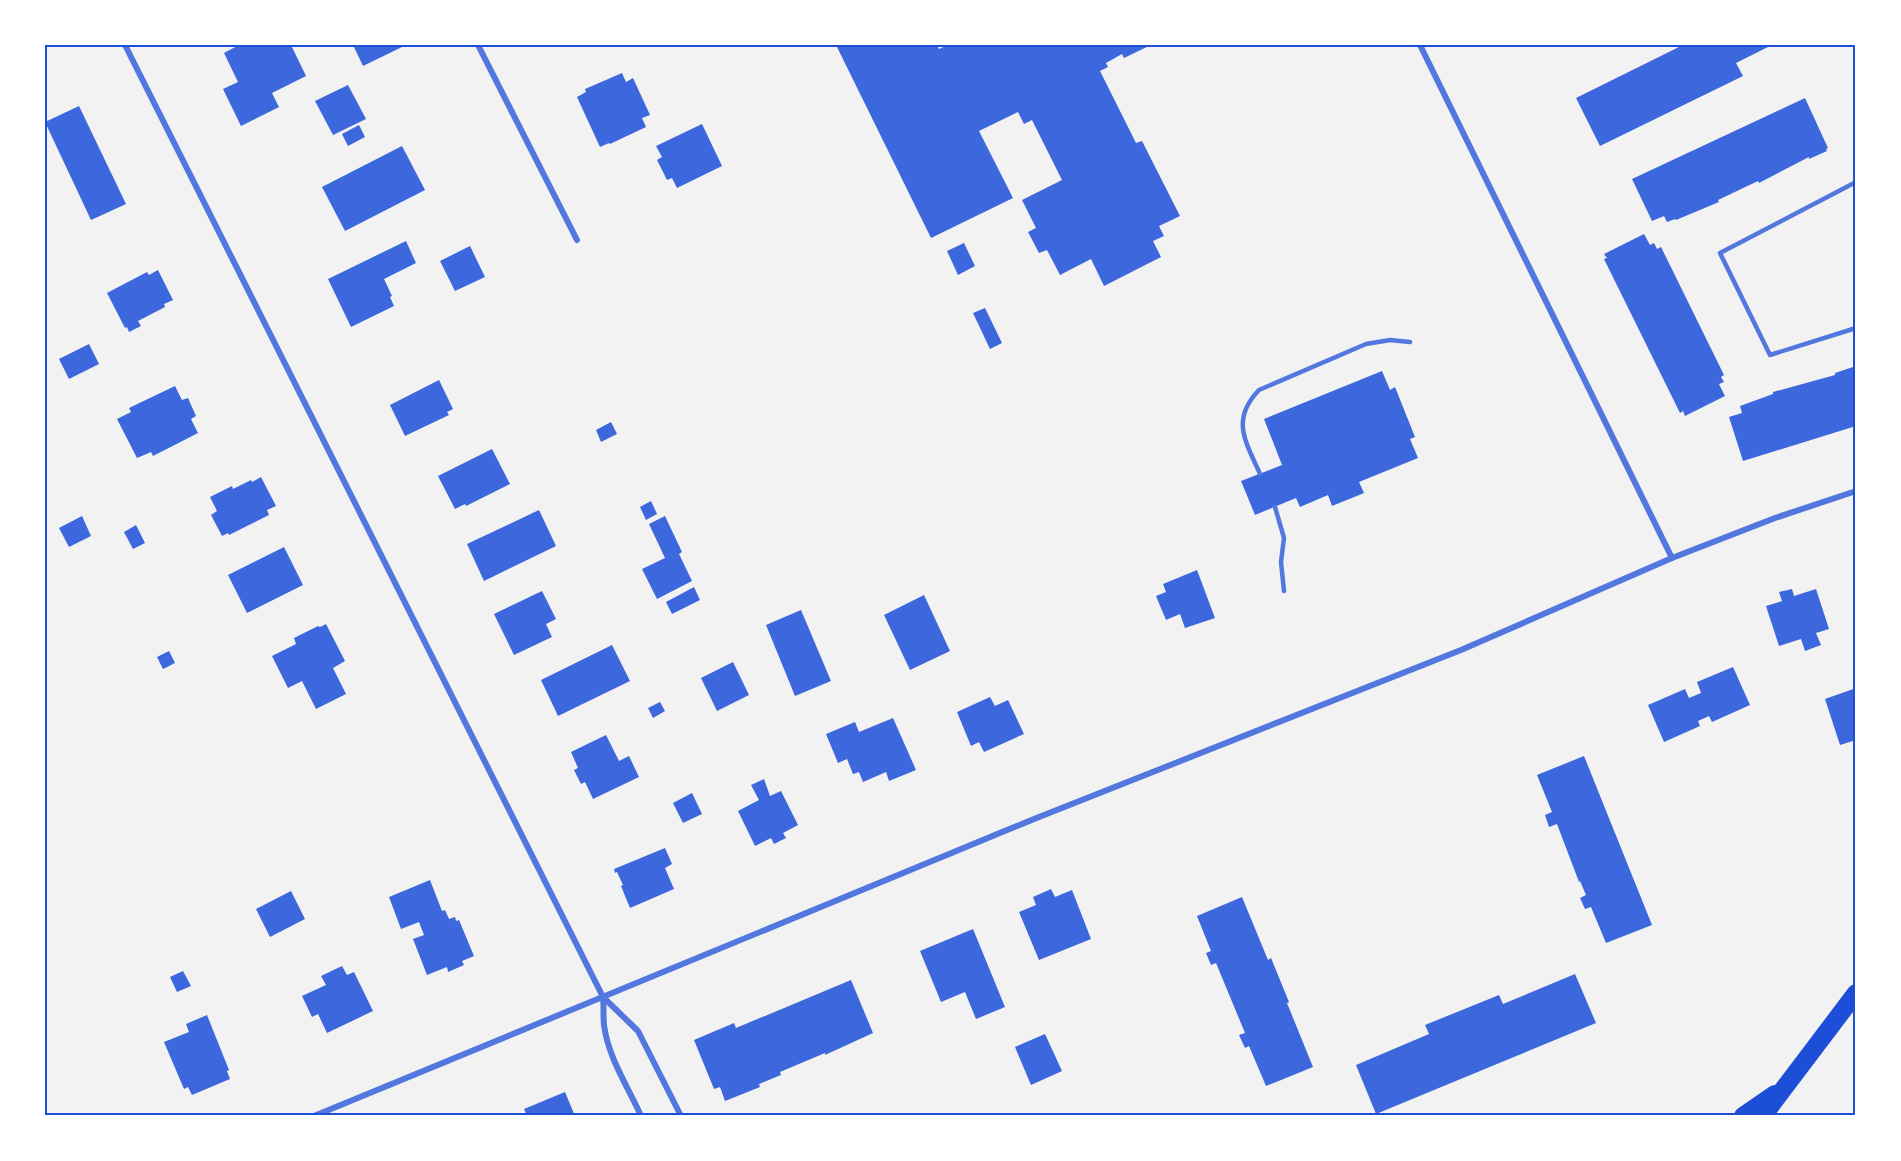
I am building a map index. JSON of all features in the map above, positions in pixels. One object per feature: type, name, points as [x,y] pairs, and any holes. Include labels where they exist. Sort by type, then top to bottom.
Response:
[{"type":"highway","points":[[1763,1116],[1856,993]]},
{"type":"highway","points":[[1743,1116],[1782,1091]]},
{"type":"street","points":[[124,45],[603,997],[638,1031],[681,1116]]},
{"type":"street","points":[[478,45],[577,240]]},
{"type":"street","points":[[1420,45],[1672,558]]},
{"type":"street","points":[[314,1116],[1034,819],[1461,650],[1672,558],[1775,518],[1856,491]]},
{"type":"street","points":[[603,997],[604,1026],[613,1057],[642,1116]]},
{"type":"lane","points":[[1856,182],[1720,253],[1770,356],[1856,328]]},
{"type":"lane","points":[[1260,474],[1245,440],[1242,419],[1247,402],[1259,390],[1366,344],[1389,340],[1410,342]]},
{"type":"lane","points":[[1275,507],[1284,538],[1281,562],[1284,591]]},
{"type":"building","points":[[239,45],[291,45],[306,76],[272,93],[279,107],[241,126],[223,89],[238,82],[224,53]]},
{"type":"building","points":[[353,45],[401,45],[402,47],[363,66]]},
{"type":"building","points":[[836,45],[937,45],[939,49],[948,45],[1151,45],[1124,58],[1122,54],[1106,63],[1108,67],[1100,71],[1136,143],[1142,141],[1180,216],[1159,226],[1164,236],[1153,241],[1161,257],[1104,286],[1091,259],[1060,275],[1047,250],[1039,253],[1028,232],[1036,228],[1022,200],[1062,180],[1032,120],[1024,124],[1018,112],[979,131],[1013,198],[931,238]]},
{"type":"building","points":[[1683,45],[1772,45],[1736,63],[1743,76],[1600,146],[1576,98]]},
{"type":"building","points":[[622,73],[626,82],[633,78],[650,115],[642,118],[646,127],[600,147],[577,97],[586,92],[585,89]]},
{"type":"building","points":[[348,85],[366,119],[333,135],[315,101]]},
{"type":"building","points":[[1805,98],[1828,148],[1827,151],[1809,159],[1809,157],[1759,183],[1758,181],[1718,200],[1719,202],[1676,220],[1667,222],[1664,216],[1652,221],[1632,179]]},
{"type":"building","points":[[79,106],[126,204],[91,220],[45,122]]},
{"type":"building","points":[[702,124],[722,166],[677,188],[672,178],[667,180],[657,160],[662,157],[656,146]]},
{"type":"building","points":[[359,125],[365,137],[348,146],[342,134]]},
{"type":"building","points":[[402,146],[425,190],[345,231],[322,187]]},
{"type":"building","points":[[1644,234],[1650,245],[1654,243],[1657,249],[1661,247],[1724,375],[1721,377],[1724,382],[1719,384],[1725,396],[1685,416],[1683,411],[1680,413],[1604,259],[1607,258],[1604,254]]},
{"type":"building","points":[[406,241],[416,263],[384,279],[394,306],[351,327],[328,279]]},
{"type":"building","points":[[964,243],[975,266],[958,275],[947,251]]},
{"type":"building","points":[[470,246],[485,277],[455,291],[440,261]]},
{"type":"building","points":[[158,270],[173,300],[164,304],[165,307],[138,321],[141,326],[129,332],[107,293],[147,272],[149,275]]},
{"type":"building","points":[[985,308],[1002,343],[990,349],[973,313]]},
{"type":"building","points":[[89,344],[99,364],[69,379],[59,359]]},
{"type":"building","points":[[1856,368],[1856,426],[1743,461],[1729,417],[1742,413],[1740,406],[1773,394],[1773,392],[1835,375],[1835,373]]},
{"type":"building","points":[[1382,371],[1390,390],[1395,387],[1415,437],[1410,439],[1418,458],[1359,482],[1364,493],[1332,506],[1328,495],[1300,507],[1296,498],[1255,515],[1241,481],[1282,465],[1264,419]]},
{"type":"building","points":[[439,380],[453,409],[447,412],[449,415],[405,436],[390,405]]},
{"type":"building","points":[[175,386],[182,400],[188,398],[196,416],[191,419],[198,433],[153,456],[151,452],[137,458],[117,419],[131,412],[129,408]]},
{"type":"building","points":[[611,422],[617,434],[601,442],[596,430]]},
{"type":"building","points":[[492,449],[510,484],[466,506],[465,504],[455,509],[438,476]]},
{"type":"building","points":[[261,477],[276,506],[267,510],[269,515],[229,535],[228,533],[222,536],[211,515],[217,511],[210,497],[232,486],[233,489]]},
{"type":"building","points":[[651,501],[657,514],[646,520],[640,507]]},
{"type":"building","points":[[539,510],[556,546],[484,581],[467,544]]},
{"type":"building","points":[[82,516],[91,536],[69,547],[59,528]]},
{"type":"building","points":[[665,516],[682,552],[679,554],[692,581],[657,599],[642,569],[665,558],[649,524]]},
{"type":"building","points":[[136,525],[145,543],[133,549],[124,532]]},
{"type":"building","points":[[284,547],[303,585],[247,613],[228,575]]},
{"type":"building","points":[[1197,570],[1215,618],[1185,628],[1180,614],[1166,620],[1156,596],[1166,592],[1163,584]]},
{"type":"building","points":[[694,587],[700,600],[672,614],[666,602]]},
{"type":"building","points":[[1792,589],[1794,596],[1816,589],[1829,629],[1816,633],[1821,645],[1805,651],[1801,639],[1779,646],[1766,606],[1782,601],[1779,592]]},
{"type":"building","points":[[542,591],[556,619],[546,624],[552,637],[514,655],[494,614]]},
{"type":"building","points":[[924,595],[950,651],[910,670],[884,615]]},
{"type":"building","points":[[801,610],[831,681],[795,696],[766,625]]},
{"type":"building","points":[[326,624],[345,661],[333,668],[346,694],[316,709],[302,681],[288,688],[272,656],[296,644],[294,638]]},
{"type":"building","points":[[612,645],[630,681],[558,716],[541,680]]},
{"type":"building","points":[[169,651],[175,663],[163,669],[157,657]]},
{"type":"building","points":[[733,662],[749,695],[717,711],[701,678]]},
{"type":"building","points":[[1733,667],[1750,705],[1712,722],[1709,716],[1698,721],[1700,726],[1664,742],[1648,705],[1685,689],[1689,698],[1701,693],[1697,682]]},
{"type":"building","points":[[1856,688],[1856,724],[1853,724],[1856,740],[1840,745],[1825,699]]},
{"type":"building","points":[[990,697],[995,706],[1008,700],[1024,734],[984,752],[979,742],[971,746],[957,712]]},
{"type":"building","points":[[660,702],[665,711],[653,718],[648,708]]},
{"type":"building","points":[[893,718],[916,770],[889,781],[886,772],[863,782],[859,772],[853,774],[847,759],[838,763],[826,734],[855,722],[859,732]]},
{"type":"building","points":[[606,735],[619,761],[629,756],[639,777],[593,799],[585,782],[581,784],[574,770],[578,768],[571,752]]},
{"type":"building","points":[[1584,756],[1652,925],[1606,943],[1591,907],[1585,909],[1580,898],[1586,895],[1557,824],[1549,827],[1545,815],[1552,812],[1537,775]]},
{"type":"building","points":[[764,779],[770,796],[781,791],[798,825],[783,833],[786,838],[774,844],[771,838],[755,846],[738,811],[759,800],[751,785]]},
{"type":"building","points":[[692,793],[702,814],[683,823],[673,803]]},
{"type":"building","points":[[665,848],[672,864],[665,868],[674,889],[630,908],[621,886],[623,885],[614,869]]},
{"type":"building","points":[[430,880],[442,911],[445,910],[449,919],[455,917],[456,921],[459,920],[474,956],[462,961],[464,965],[448,972],[447,967],[427,975],[413,939],[424,935],[419,922],[401,929],[389,897]]},
{"type":"building","points":[[1051,889],[1055,897],[1072,890],[1091,939],[1039,960],[1019,912],[1036,905],[1033,897]]},
{"type":"building","points":[[291,891],[305,919],[270,937],[256,909]]},
{"type":"building","points":[[1242,897],[1268,960],[1271,958],[1313,1067],[1266,1086],[1249,1046],[1245,1048],[1239,1035],[1245,1033],[1216,963],[1211,965],[1206,953],[1211,951],[1197,916]]},
{"type":"building","points":[[973,929],[1005,1007],[976,1019],[965,992],[941,1002],[920,951]]},
{"type":"building","points":[[342,966],[347,975],[354,972],[373,1011],[327,1033],[318,1014],[312,1017],[302,996],[326,985],[321,976]]},
{"type":"building","points":[[183,971],[191,986],[177,992],[170,977]]},
{"type":"building","points":[[1575,974],[1596,1023],[1376,1114],[1356,1065],[1429,1034],[1425,1025],[1499,995],[1503,1004]]},
{"type":"building","points":[[851,980],[873,1033],[780,1072],[781,1075],[759,1084],[760,1087],[725,1101],[720,1087],[714,1089],[694,1040],[734,1023],[736,1028]]},
{"type":"building","points":[[207,1015],[229,1070],[227,1071],[230,1079],[192,1095],[188,1087],[184,1089],[164,1042],[189,1032],[186,1024]]},
{"type":"building","points":[[1045,1034],[1062,1071],[1031,1085],[1015,1047]]},
{"type":"building","points":[[565,1092],[575,1116],[527,1116],[524,1109]]}]
